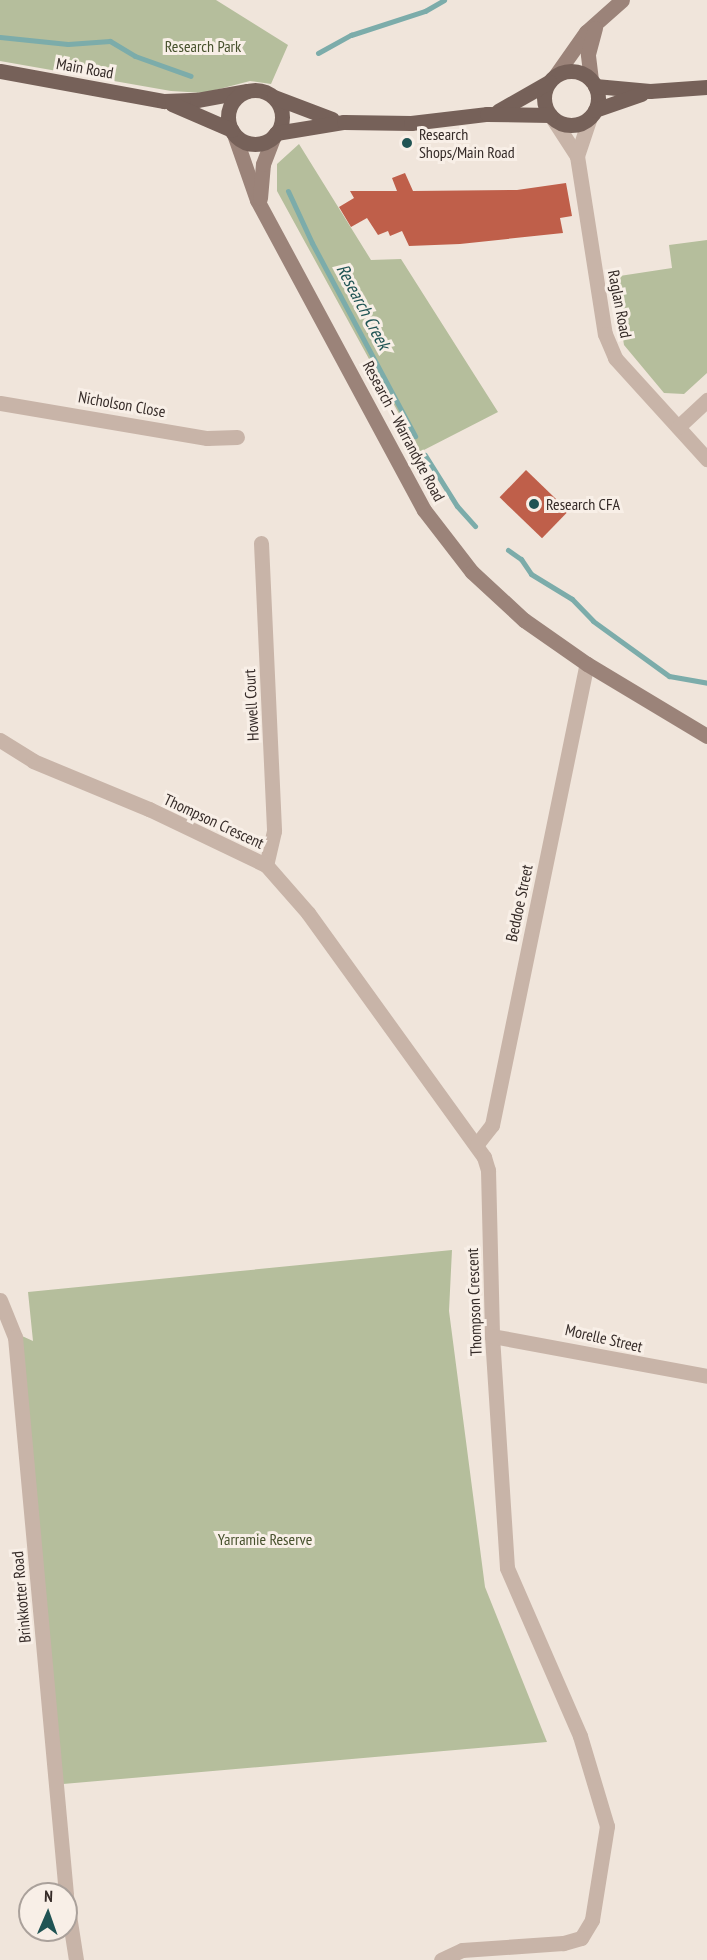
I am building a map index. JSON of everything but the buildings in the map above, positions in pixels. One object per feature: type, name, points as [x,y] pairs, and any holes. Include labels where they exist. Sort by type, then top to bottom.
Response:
[{"type":"main road","points":[[622,0],[600,20],[552,79],[544,102],[551,117],[576,125],[593,113],[650,91]]},
{"type":"main road","points":[[593,113],[589,46],[600,20]]},
{"type":"main road","name":"Main Road","points":[[0,71],[164,101],[197,100],[261,90],[307,112],[344,122]]},
{"type":"main road","points":[[552,79],[577,72],[593,83],[650,91],[707,87]]},
{"type":"main road","name":"Main Road","points":[[487,114],[519,102],[552,79]]},
{"type":"main road","points":[[233,132],[228,118],[231,105],[247,91]]},
{"type":"main road","points":[[273,97],[282,115],[275,134]]},
{"type":"main road","name":"Main Road","points":[[164,101],[254,143],[275,134],[344,122],[411,123],[487,114],[551,117]]},
{"type":"main road","name":"Research – Warrandyte Road","points":[[233,132],[261,207],[424,510],[472,572],[524,620],[587,664],[707,736]]},
{"type":"main road","name":"Research – Warrandyte Road","points":[[261,207],[261,174],[275,134]]},
{"type":"street","name":"Raglan Road","points":[[577,156],[593,113]]},
{"type":"street","name":"Raglan Road","points":[[551,117],[577,156],[605,334],[627,375],[707,459]]},
{"type":"street","points":[[678,428],[707,400]]},
{"type":"street","name":"Nicholson Close","points":[[0,404],[207,438],[237,437]]},
{"type":"street","name":"Howell Court","points":[[261,543],[274,831],[266,866]]},
{"type":"street","name":"Beddoe Street","points":[[477,1144],[492,1125],[587,664]]},
{"type":"street","name":"Thompson Crescent","points":[[0,740],[33,761],[149,809],[266,866],[308,913],[477,1144],[488,1170],[492,1336],[507,1568],[580,1736],[608,1826],[592,1920],[581,1938],[563,1943],[462,1950],[441,1960]]},
{"type":"street","name":"Brinkkotter Road","points":[[0,1300],[15,1337],[65,1882]]},
{"type":"street","name":"Morelle Street","points":[[492,1336],[707,1376]]},
{"type":"street","name":"Brinkkotter Road","points":[[73,1942],[76,1960]]},
{"type":"green space","name":"Research Park","points":[[0,0],[216,0],[288,45],[271,84],[250,81],[204,93],[171,91],[0,61]]},
{"type":"green space","points":[[299,144],[371,260],[401,259],[498,412],[420,452],[277,191],[277,164]]},
{"type":"green space","points":[[707,240],[707,373],[684,394],[664,393],[624,345],[613,277],[672,268],[669,245]]},
{"type":"green space","name":"Yarramie Reserve","points":[[452,1250],[449,1311],[485,1587],[547,1742],[63,1784],[22,1336],[33,1341],[28,1292]]},
{"type":"waterway","points":[[318,53],[351,35],[425,11],[444,0]]},
{"type":"waterway","name":"Research Creek","points":[[0,37],[68,44],[110,41],[135,56],[191,76]]},
{"type":"waterway","name":"Research Creek","points":[[288,191],[312,243],[415,436]]},
{"type":"waterway","name":"Research Creek","points":[[425,455],[457,506],[475,526]]},
{"type":"waterway","name":"Research Creek","points":[[508,550],[521,559],[531,574],[572,599],[593,621],[669,676],[707,683]]},
{"type":"place","name":"Research Shops/Main Road","points":[[407,143]]},
{"type":"place","name":"Research CFA","points":[[534,504]]}]
